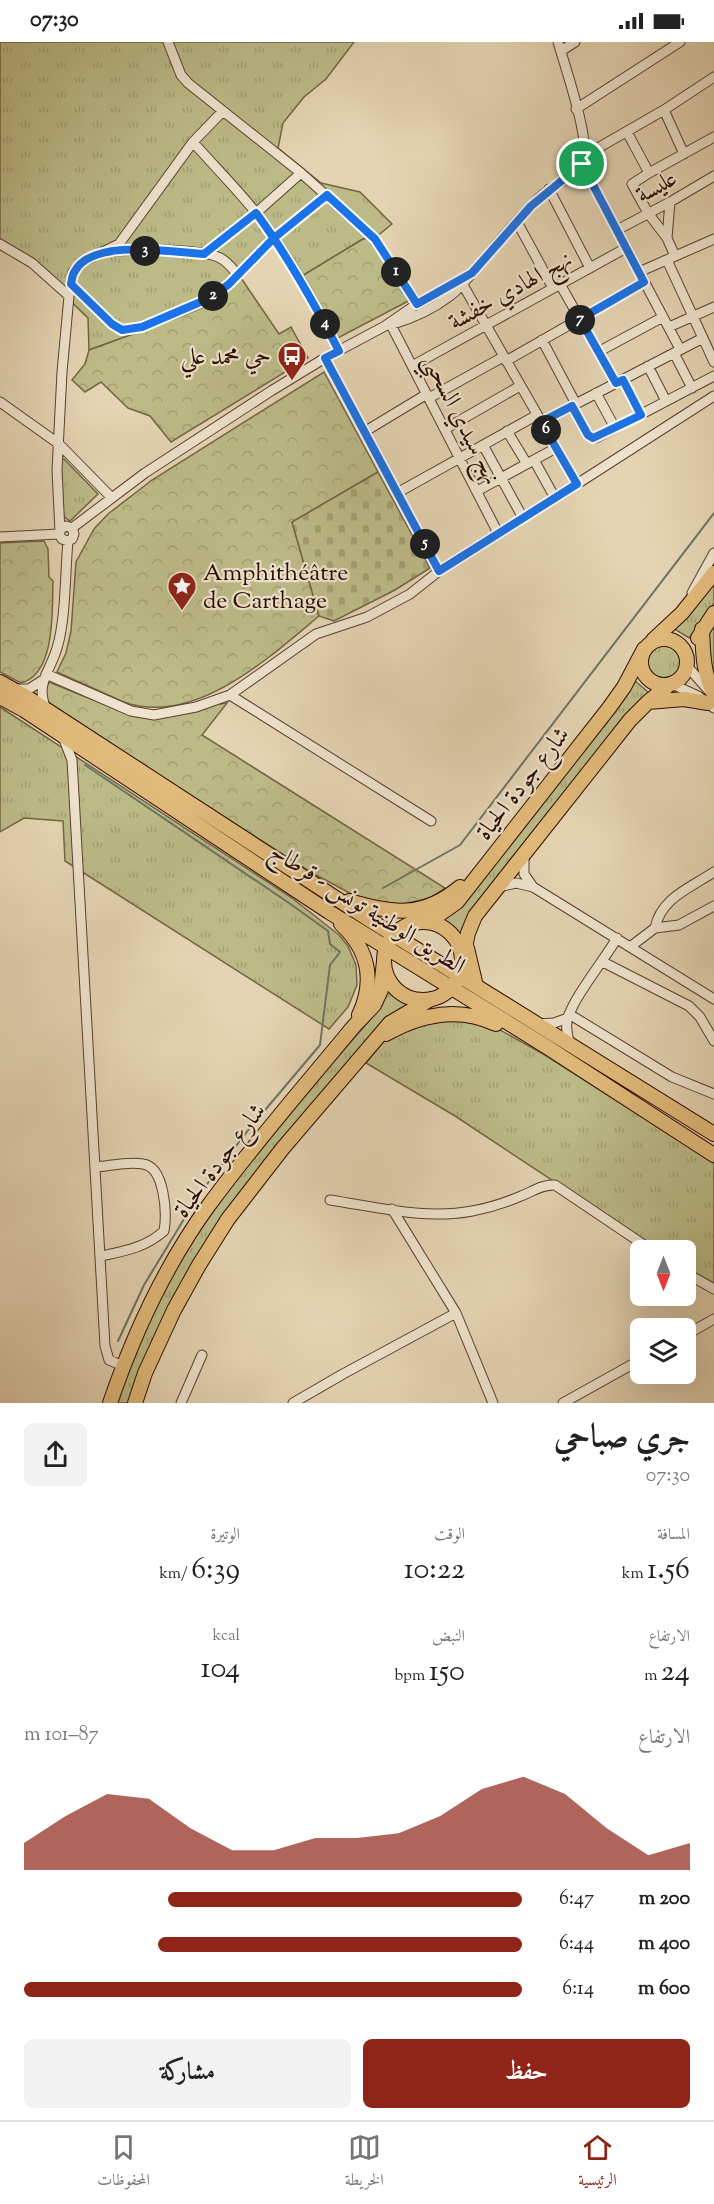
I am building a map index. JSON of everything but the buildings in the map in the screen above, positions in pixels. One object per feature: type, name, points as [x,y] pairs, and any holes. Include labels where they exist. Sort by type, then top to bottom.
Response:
[{"type":"highway","name":"شارع جودة الحياة","points":[[110,1403],[123,1366],[153,1299],[208,1206],[355,1024],[365,1016],[381,990],[388,948],[403,928],[441,914],[457,902],[609,708],[649,645],[682,613],[714,573]]},
{"type":"highway","name":"شارع جودة الحياة","points":[[135,1403],[145,1373],[174,1310],[228,1219],[283,1148],[390,1023],[442,995],[455,982],[475,916],[624,728],[648,702],[684,673],[702,629],[714,613]]},
{"type":"highway","points":[[648,702],[684,699],[713,700],[703,665],[702,629]]},
{"type":"highway","points":[[671,684],[656,684],[645,676],[640,662],[649,645],[666,638],[679,644],[686,655],[687,664]]},
{"type":"highway","name":"الطريق الوطنية تونس - قرطاج","points":[[6,686],[332,896],[388,948]]},
{"type":"highway","name":"الطريق الوطنية تونس - قرطاج","points":[[0,697],[24,710],[328,912],[388,948],[455,982],[547,1047],[714,1155]]},
{"type":"highway","points":[[332,896],[386,911],[418,910],[447,898],[487,864]]},
{"type":"highway","points":[[328,912],[354,937],[366,963],[368,993],[355,1024]]},
{"type":"highway","points":[[414,923],[426,922],[448,931],[456,940],[461,951],[462,962]]},
{"type":"highway","points":[[466,942],[476,986]]},
{"type":"highway","points":[[388,948],[389,980],[402,994],[421,1000],[431,999]]},
{"type":"highway","name":"الطريق الوطنية تونس - قرطاج","points":[[455,982],[476,986],[714,1134]]},
{"type":"highway","points":[[374,1041],[411,1021],[430,1015],[468,1014],[484,1018],[547,1047]]},
{"type":"street","points":[[168,42],[181,75],[195,90],[301,173],[375,239],[417,304]]},
{"type":"street","points":[[575,42],[560,46],[581,128],[583,160],[616,230],[669,327],[692,388]]},
{"type":"street","points":[[576,109],[680,42]]},
{"type":"street","points":[[389,325],[416,317],[448,298],[463,285],[517,222],[549,189],[583,160],[714,76]]},
{"type":"street","points":[[664,110],[684,153]]},
{"type":"street","points":[[72,528],[74,537],[68,541],[62,540],[59,533],[57,470],[62,363],[69,296],[74,272],[79,265],[119,243],[193,142],[223,111]]},
{"type":"street","points":[[627,132],[649,173]]},
{"type":"street","points":[[667,238],[648,213],[632,186],[633,182],[714,137]]},
{"type":"street","points":[[193,142],[256,213],[274,238],[312,299],[339,351]]},
{"type":"street","points":[[204,254],[256,213],[301,173]]},
{"type":"street","name":"عليسة","points":[[616,230],[714,176]]},
{"type":"street","points":[[549,189],[590,268]]},
{"type":"street","points":[[71,284],[103,318],[122,330],[151,323],[212,297],[274,238],[327,195]]},
{"type":"street","points":[[670,202],[667,238],[671,258],[693,317],[714,362]]},
{"type":"street","points":[[517,222],[580,319],[598,352],[641,415]]},
{"type":"street","points":[[639,272],[714,239]]},
{"type":"street","points":[[0,244],[32,263],[69,296]]},
{"type":"street","name":"نهج الهادي خفشة","points":[[412,366],[626,248]]},
{"type":"street","points":[[106,251],[204,254],[219,257],[237,274]]},
{"type":"street","points":[[0,537],[59,533],[64,527],[72,528],[145,473],[325,358],[389,325],[417,304],[472,273]]},
{"type":"street","points":[[364,432],[428,396],[542,340],[644,282]]},
{"type":"street","points":[[463,285],[577,484]]},
{"type":"street","points":[[669,327],[714,307]]},
{"type":"street","points":[[598,352],[663,317]]},
{"type":"street","name":"نهج سيدي السحبي","points":[[389,325],[498,533]]},
{"type":"street","points":[[397,493],[507,431],[574,405],[703,338]]},
{"type":"street","points":[[542,340],[588,435],[597,438],[714,376]]},
{"type":"street","points":[[325,358],[439,571]]},
{"type":"street","points":[[648,366],[666,401]]},
{"type":"street","points":[[445,429],[520,386]]},
{"type":"street","points":[[597,393],[615,428]]},
{"type":"street","points":[[45,677],[131,711],[154,715],[196,706],[230,695],[316,634],[367,617],[410,594],[439,571],[714,396]]},
{"type":"street","points":[[0,402],[59,444],[111,498]]},
{"type":"street","points":[[507,431],[555,498]]},
{"type":"street","points":[[483,445],[523,518]]},
{"type":"street","points":[[477,491],[556,448]]},
{"type":"street","points":[[47,711],[42,696],[45,677],[58,647],[68,541]]},
{"type":"street","points":[[682,613],[714,554]]},
{"type":"street","points":[[687,664],[713,700]]},
{"type":"street","points":[[6,686],[29,689],[45,677]]},
{"type":"street","points":[[671,684],[713,700]]},
{"type":"street","points":[[230,695],[431,821]]},
{"type":"street","points":[[63,737],[72,760],[106,1351],[109,1360],[123,1366]]},
{"type":"street","points":[[524,856],[524,874],[533,887]]},
{"type":"street","points":[[655,928],[658,915],[667,902],[714,872]]},
{"type":"street","points":[[499,887],[516,883],[533,887],[714,999]]},
{"type":"street","points":[[630,947],[655,928],[679,925],[714,906]]},
{"type":"street","points":[[570,1044],[567,1030],[569,1016],[617,938]]},
{"type":"street","points":[[603,962],[689,1006],[700,1017],[714,1041]]},
{"type":"street","points":[[689,1006],[700,991]]},
{"type":"street","points":[[536,1024],[549,1024],[569,1016]]},
{"type":"street","points":[[569,1016],[672,1077],[714,1094]]},
{"type":"street","points":[[96,1167],[144,1164],[152,1168],[159,1180],[164,1197],[164,1231],[142,1246],[101,1256]]},
{"type":"street","points":[[330,1200],[421,1213],[471,1212],[512,1200],[544,1185],[555,1185],[637,1240]]},
{"type":"street","points":[[392,1209],[456,1313],[493,1403]]},
{"type":"street","points":[[696,1279],[714,1289]]},
{"type":"street","points":[[293,1403],[456,1313]]},
{"type":"street","points":[[696,1329],[714,1318]]},
{"type":"street","points":[[181,1403],[202,1355]]},
{"type":"street","points":[[563,1403],[630,1366]]},
{"type":"green space","points":[[0,42],[354,42],[326,79],[304,97],[283,123],[278,148],[321,183],[360,192],[392,224],[376,237],[363,239],[302,276],[276,241],[239,275],[216,301],[180,317],[89,350],[88,318],[37,272],[0,249]]},
{"type":"green space","points":[[376,237],[418,296],[334,340],[302,276],[363,239]]},
{"type":"green space","points":[[239,275],[279,334],[291,327],[308,358],[171,442],[150,416],[128,408],[101,382],[85,392],[72,380],[85,364],[89,350],[216,302]]},
{"type":"green space","points":[[324,372],[378,472],[292,522],[319,616],[257,666],[234,681],[210,694],[185,703],[160,707],[131,704],[57,672],[66,653],[71,631],[76,562],[94,529],[108,514],[152,480]]},
{"type":"green space","points":[[64,459],[98,494],[70,521],[63,516],[59,461]]},
{"type":"green space","points":[[378,472],[430,568],[395,590],[334,621],[319,616],[292,522]]},
{"type":"green space","points":[[44,541],[48,549],[49,577],[53,581],[50,639],[41,667],[32,677],[21,683],[0,672],[0,543]]},
{"type":"green space","points":[[714,579],[714,603],[689,638],[673,628]]},
{"type":"green space","points":[[714,626],[714,680],[709,666],[708,634]]},
{"type":"green space","points":[[663,643],[676,648],[681,661],[676,674],[663,679],[650,674],[645,661],[650,648]]},
{"type":"green space","points":[[634,680],[649,693],[635,705],[506,869],[461,935],[451,925],[439,919]]},
{"type":"green space","points":[[49,682],[130,715],[227,703],[202,735],[445,888],[430,898],[398,905],[377,905],[355,896],[307,870],[50,705],[46,694]]},
{"type":"green space","points":[[0,707],[292,898],[339,935],[348,946],[356,965],[357,985],[348,1007],[329,1029],[65,861],[63,821],[24,818],[0,832]]},
{"type":"green space","points":[[389,989],[409,1004],[384,1021],[251,1180],[130,1403],[116,1403],[142,1333],[182,1257],[213,1210],[269,1137],[374,1015]]},
{"type":"green space","points":[[450,1014],[484,1021],[545,1055],[714,1163],[714,1283],[696,1273],[696,1240],[642,1240],[455,1116],[366,1063],[387,1037]]},
{"type":"waterway","points":[[383,888],[460,845],[714,513]]},
{"type":"waterway","points":[[85,765],[328,931],[330,944],[340,952],[330,965],[320,1045],[249,1129],[198,1196],[144,1285],[118,1341]]},
{"type":"place","name":"حي محمد علي","points":[[292,382]]},
{"type":"place","name":"Amphithéâtre de Carthage","points":[[182,612]]},
{"type":"route","points":[[582,164],[531,206],[472,273],[417,304],[375,239],[327,195],[274,238],[229,284],[212,297],[142,327],[122,330],[112,324],[103,318],[71,284],[74,272],[79,265],[106,251],[133,250],[204,254],[256,213],[274,238],[312,299],[339,351],[325,358],[439,571],[577,484],[541,422],[572,406],[588,435],[597,438],[641,415],[623,380],[616,383],[580,319],[644,282],[582,164]]}]
